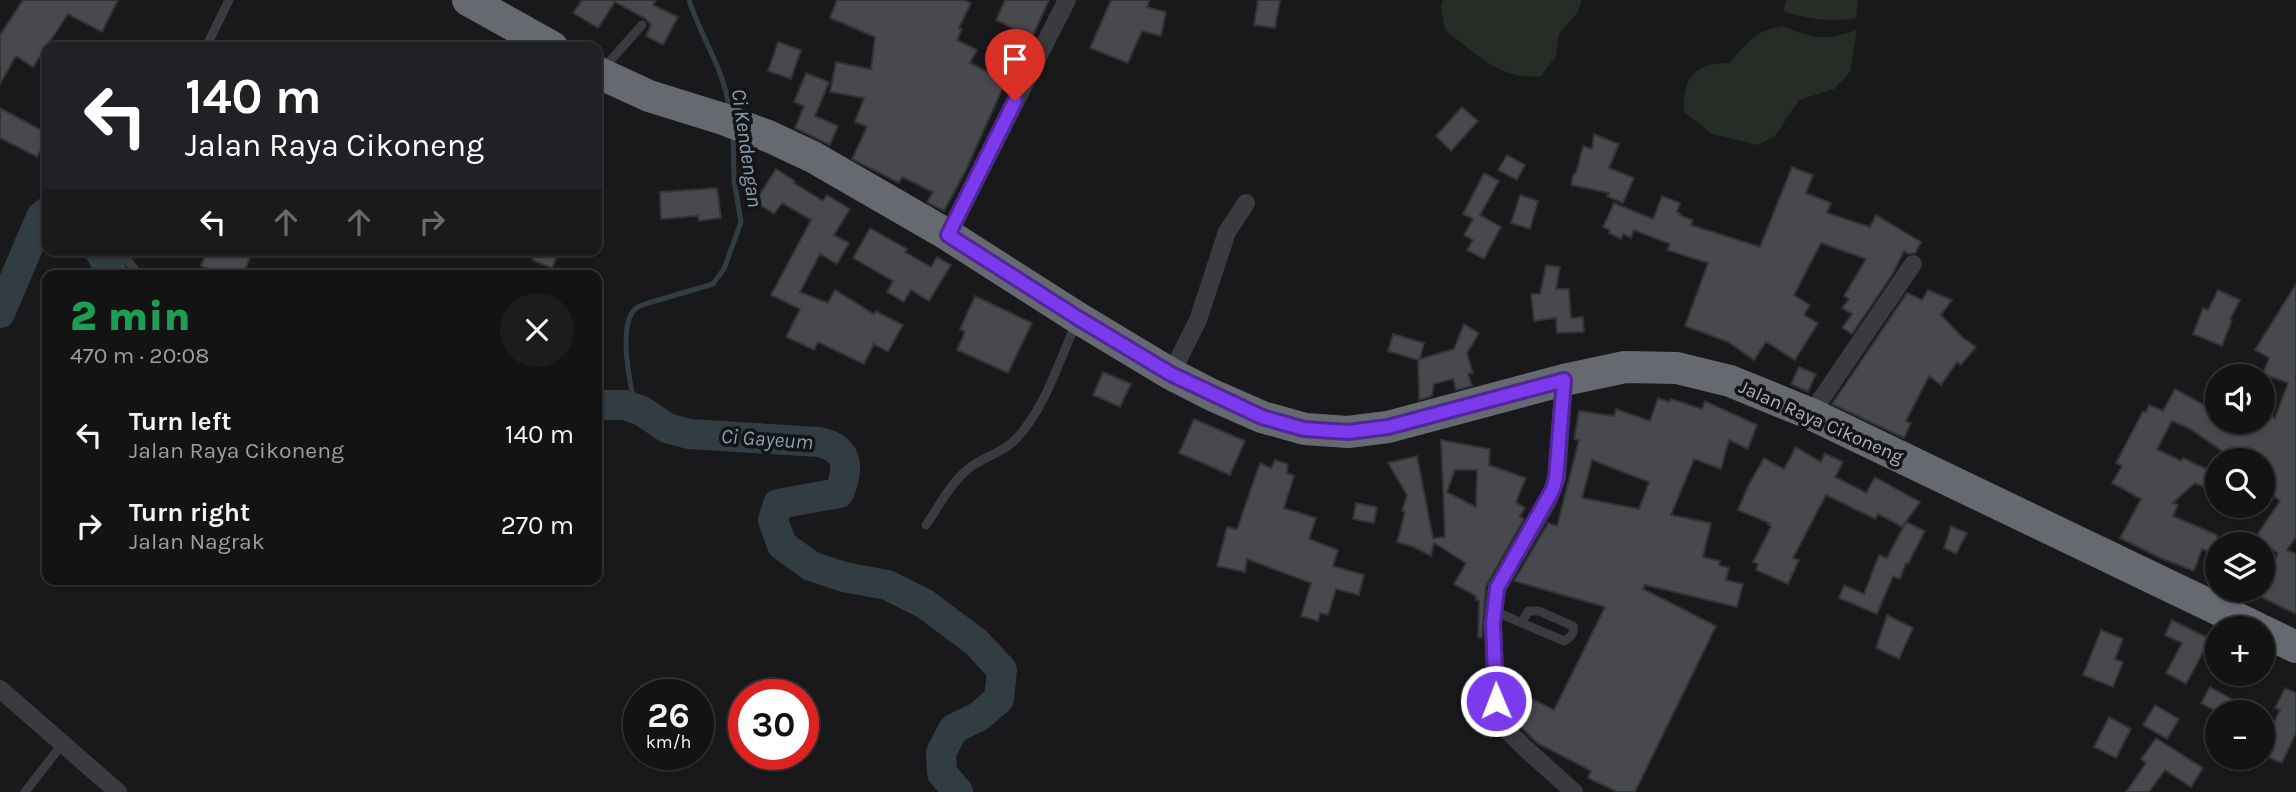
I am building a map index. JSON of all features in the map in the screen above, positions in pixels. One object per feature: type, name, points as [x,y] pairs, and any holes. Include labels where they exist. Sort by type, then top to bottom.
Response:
[{"type":"highway","points":[[468,0],[543,42]]},
{"type":"highway","name":"Jalan Raya Cikoneng","points":[[602,76],[649,96],[736,124],[813,157],[948,235],[1171,374],[1262,417],[1304,429],[1348,432],[1388,427],[1564,380],[1625,367],[1678,368],[1730,381],[1811,414],[2232,616]]},
{"type":"highway","points":[[2275,637],[2296,647]]},
{"type":"street","points":[[948,235],[1067,0]]},
{"type":"street","points":[[1171,374],[1198,320],[1227,232],[1246,203]]},
{"type":"street","points":[[1811,414],[1913,264]]},
{"type":"street","points":[[1564,380],[1553,489],[1497,588],[1494,611],[1496,701],[1510,733],[1574,792]]},
{"type":"street","points":[[1,691],[59,748],[118,792]]},
{"type":"lane","points":[[208,42],[229,0]]},
{"type":"lane","points":[[602,69],[642,25]]},
{"type":"lane","points":[[124,256],[135,270]]},
{"type":"lane","points":[[926,525],[958,478],[973,465],[1013,442],[1030,422],[1078,318]]},
{"type":"lane","points":[[1494,611],[1564,641],[1572,636],[1574,630],[1573,626],[1539,611],[1528,611],[1522,622]]},
{"type":"lane","points":[[25,792],[59,748]]},
{"type":"shaded area","points":[[1443,0],[1582,0],[1577,13],[1559,34],[1556,56],[1541,76],[1526,76],[1513,74],[1489,64],[1445,30],[1441,6]]},
{"type":"shaded area","points":[[1786,0],[1858,0],[1856,18],[1828,20],[1783,12]]},
{"type":"shaded area","points":[[1783,26],[1820,37],[1857,30],[1850,72],[1834,89],[1799,100],[1775,136],[1758,145],[1712,134],[1684,112],[1685,90],[1693,74],[1708,65],[1730,63],[1758,34]]},
{"type":"building","points":[[23,0],[118,0],[102,32],[68,14],[50,42],[42,42],[42,53],[33,67],[16,56],[0,84],[0,35]]},
{"type":"building","points":[[582,0],[656,0],[653,5],[678,17],[663,45],[646,36],[651,25],[646,19],[615,2],[598,28],[573,13]]},
{"type":"building","points":[[837,0],[964,0],[971,3],[959,28],[962,29],[957,40],[977,50],[970,63],[1006,81],[966,170],[944,211],[927,202],[933,192],[902,177],[899,183],[852,159],[867,127],[855,122],[864,98],[830,92],[836,62],[871,69],[875,37],[830,18]]},
{"type":"building","points":[[1005,0],[1049,0],[1032,38],[996,20]]},
{"type":"building","points":[[1111,0],[1150,0],[1147,7],[1166,12],[1161,36],[1142,31],[1128,63],[1090,48]]},
{"type":"building","points":[[1258,0],[1280,0],[1275,28],[1254,25]]},
{"type":"building","points":[[778,42],[801,50],[791,79],[768,71]]},
{"type":"building","points":[[806,73],[829,82],[815,116],[838,126],[830,145],[795,128],[804,106],[794,102]]},
{"type":"building","points":[[1462,107],[1478,121],[1451,151],[1436,136]]},
{"type":"building","points":[[0,108],[42,130],[42,148],[37,157],[0,138]]},
{"type":"building","points":[[1594,134],[1619,144],[1609,168],[1634,178],[1623,203],[1607,196],[1609,193],[1571,185],[1583,146],[1592,149]]},
{"type":"building","points":[[1507,155],[1525,165],[1517,180],[1498,170]]},
{"type":"building","points":[[1792,167],[1813,175],[1806,193],[1831,203],[1827,213],[1870,227],[1876,215],[1921,242],[1915,253],[1904,251],[1892,275],[1852,334],[1842,328],[1852,314],[1842,308],[1849,299],[1844,296],[1866,259],[1821,243],[1794,295],[1810,305],[1804,315],[1818,323],[1795,360],[1766,342],[1754,360],[1728,342],[1685,326],[1708,263],[1667,250],[1670,244],[1634,230],[1631,238],[1623,234],[1621,239],[1603,227],[1614,203],[1653,219],[1662,196],[1680,203],[1677,212],[1693,220],[1691,225],[1760,247]]},
{"type":"building","points":[[776,169],[823,201],[827,195],[850,209],[834,235],[849,243],[837,264],[820,254],[800,292],[828,303],[835,290],[874,314],[876,311],[903,325],[888,352],[874,344],[864,364],[818,342],[814,350],[786,337],[800,309],[771,295],[811,220],[782,203],[774,214],[755,202]]},
{"type":"building","points":[[1484,173],[1499,181],[1480,215],[1501,227],[1484,259],[1467,250],[1473,240],[1464,235],[1473,219],[1463,214]]},
{"type":"building","points":[[717,188],[721,218],[699,221],[698,216],[661,219],[660,192]]},
{"type":"building","points":[[1520,195],[1538,201],[1530,229],[1511,223]]},
{"type":"building","points":[[870,228],[907,249],[905,252],[931,267],[937,257],[951,265],[929,301],[911,290],[904,302],[887,292],[893,281],[853,258]]},
{"type":"building","points":[[205,256],[251,256],[245,270],[210,270],[201,266]]},
{"type":"building","points":[[534,256],[557,256],[552,268],[532,260]]},
{"type":"building","points":[[1546,265],[1560,267],[1556,289],[1569,289],[1571,318],[1583,317],[1584,332],[1557,333],[1556,318],[1534,321],[1531,294],[1540,294]]},
{"type":"building","points":[[2296,284],[2296,537],[2287,550],[2296,554],[2296,614],[2271,602],[2275,602],[2275,559],[2278,553],[2275,551],[2275,532],[2259,532],[2269,518],[2275,518],[2275,508],[2280,501],[2275,497],[2275,448],[2218,448],[2190,429],[2172,421],[2157,449],[2181,461],[2183,458],[2205,468],[2205,488],[2195,483],[2173,503],[2178,505],[2173,516],[2210,532],[2205,532],[2205,550],[2202,549],[2194,571],[2120,538],[2141,499],[2112,483],[2122,466],[2116,463],[2143,411],[2146,412],[2149,405],[2163,411],[2175,389],[2205,405],[2205,434],[2275,434],[2275,418],[2288,383],[2275,378],[2275,364],[2267,364],[2269,358],[2255,350]]},
{"type":"building","points":[[1928,290],[1952,300],[1941,315],[1976,347],[1961,365],[1957,362],[1941,385],[1929,376],[1906,421],[1911,423],[1904,438],[1832,404],[1907,293],[1922,300]]},
{"type":"building","points":[[2218,290],[2240,300],[2230,319],[2232,320],[2222,346],[2193,334],[2203,308],[2208,310]]},
{"type":"building","points":[[975,296],[1032,323],[1008,373],[957,350],[965,332],[960,329]]},
{"type":"building","points":[[1464,324],[1479,333],[1467,353],[1473,373],[1468,374],[1472,386],[1456,390],[1453,379],[1434,384],[1432,396],[1419,400],[1418,360],[1388,351],[1393,334],[1424,343],[1420,359],[1454,349]]},
{"type":"building","points":[[1799,367],[1816,374],[1808,392],[1791,384]]},
{"type":"building","points":[[1103,372],[1131,384],[1120,407],[1093,395]]},
{"type":"building","points":[[1658,398],[1669,402],[1671,399],[1702,409],[1705,401],[1757,425],[1748,449],[1729,440],[1721,469],[1694,459],[1671,515],[1711,523],[1703,557],[1720,561],[1719,565],[1729,568],[1726,580],[1743,584],[1737,607],[1645,585],[1643,589],[1716,626],[1635,792],[1617,792],[1588,778],[1591,771],[1537,743],[1520,726],[1515,716],[1525,695],[1554,710],[1605,607],[1514,581],[1548,523],[1557,526],[1579,440],[1574,439],[1579,411],[1614,416],[1616,409],[1650,421]],"holes":[[[1592,460],[1649,482],[1639,509],[1582,498]]]},
{"type":"building","points":[[1194,419],[1245,441],[1230,475],[1179,453]]},
{"type":"building","points":[[1441,440],[1490,449],[1489,465],[1526,478],[1516,502],[1525,508],[1520,516],[1524,519],[1486,586],[1482,638],[1478,637],[1479,601],[1476,596],[1454,584],[1466,563],[1434,543],[1431,556],[1397,542],[1407,495],[1388,463],[1417,456],[1433,538],[1445,537]],"holes":[[[1455,470],[1477,470],[1476,507],[1447,492]]]},
{"type":"building","points":[[1796,447],[1821,462],[1825,453],[1843,462],[1835,477],[1866,493],[1875,477],[1920,502],[1902,527],[1878,514],[1875,519],[1826,495],[1793,558],[1799,560],[1788,584],[1756,570],[1758,564],[1753,562],[1771,527],[1769,523],[1738,510],[1764,458],[1784,469]]},
{"type":"building","points":[[1275,460],[1288,464],[1287,473],[1294,476],[1284,508],[1316,518],[1309,539],[1338,550],[1333,566],[1364,575],[1359,595],[1336,589],[1328,615],[1320,613],[1318,621],[1301,616],[1311,583],[1247,559],[1245,572],[1217,566],[1227,527],[1237,529],[1260,463],[1271,468]]},
{"type":"building","points":[[1356,503],[1377,507],[1374,523],[1353,519]]},
{"type":"building","points":[[1906,522],[1925,531],[1900,579],[1893,576],[1877,614],[1839,598],[1844,585],[1864,594],[1879,555],[1887,558]]},
{"type":"building","points":[[1951,526],[1967,533],[1956,554],[1944,548]]},
{"type":"building","points":[[1887,615],[1913,628],[1899,659],[1876,648]]},
{"type":"building","points":[[2172,620],[2205,636],[2205,648],[2186,684],[2166,673],[2182,643],[2165,635]]},
{"type":"building","points":[[2101,630],[2123,639],[2115,659],[2123,662],[2113,687],[2083,675]]},
{"type":"building","points":[[2210,687],[2233,700],[2205,700],[2205,705],[2201,703]]},
{"type":"building","points":[[2285,688],[2296,693],[2296,733],[2282,763],[2275,760],[2275,721],[2280,710],[2275,708]]},
{"type":"building","points":[[2155,705],[2179,719],[2167,739],[2143,725]]},
{"type":"building","points":[[2109,717],[2131,729],[2116,758],[2094,747]]},
{"type":"building","points":[[2156,738],[2203,768],[2191,787],[2165,770],[2149,792],[2126,792],[2146,763],[2141,759]]},
{"type":"waterway","name":"Ci Kendengan","points":[[689,0],[717,66],[729,108]]},
{"type":"waterway","name":"Ci Kendengan","points":[[635,409],[626,342],[630,317],[640,306],[713,284],[724,269],[741,222],[734,180],[733,135]]},
{"type":"waterway","name":"Ci Gayeum","points":[[0,313],[42,216]]},
{"type":"waterway","name":"Ci Gayeum","points":[[102,256],[110,270]]},
{"type":"waterway","name":"Ci Gayeum","points":[[602,405],[625,405],[642,411],[667,428],[689,434],[819,442],[829,445],[842,455],[845,468],[839,493],[778,504],[773,520],[782,545],[811,566],[844,577],[887,585],[925,604],[976,642],[1002,670],[999,699],[978,717],[953,729],[941,753],[942,773],[958,792]]},
{"type":"route","points":[[1015,101],[948,235],[1078,318],[1171,374],[1212,395],[1262,417],[1304,429],[1348,432],[1388,427],[1564,380],[1553,489],[1497,588],[1493,623],[1496,701]]}]
